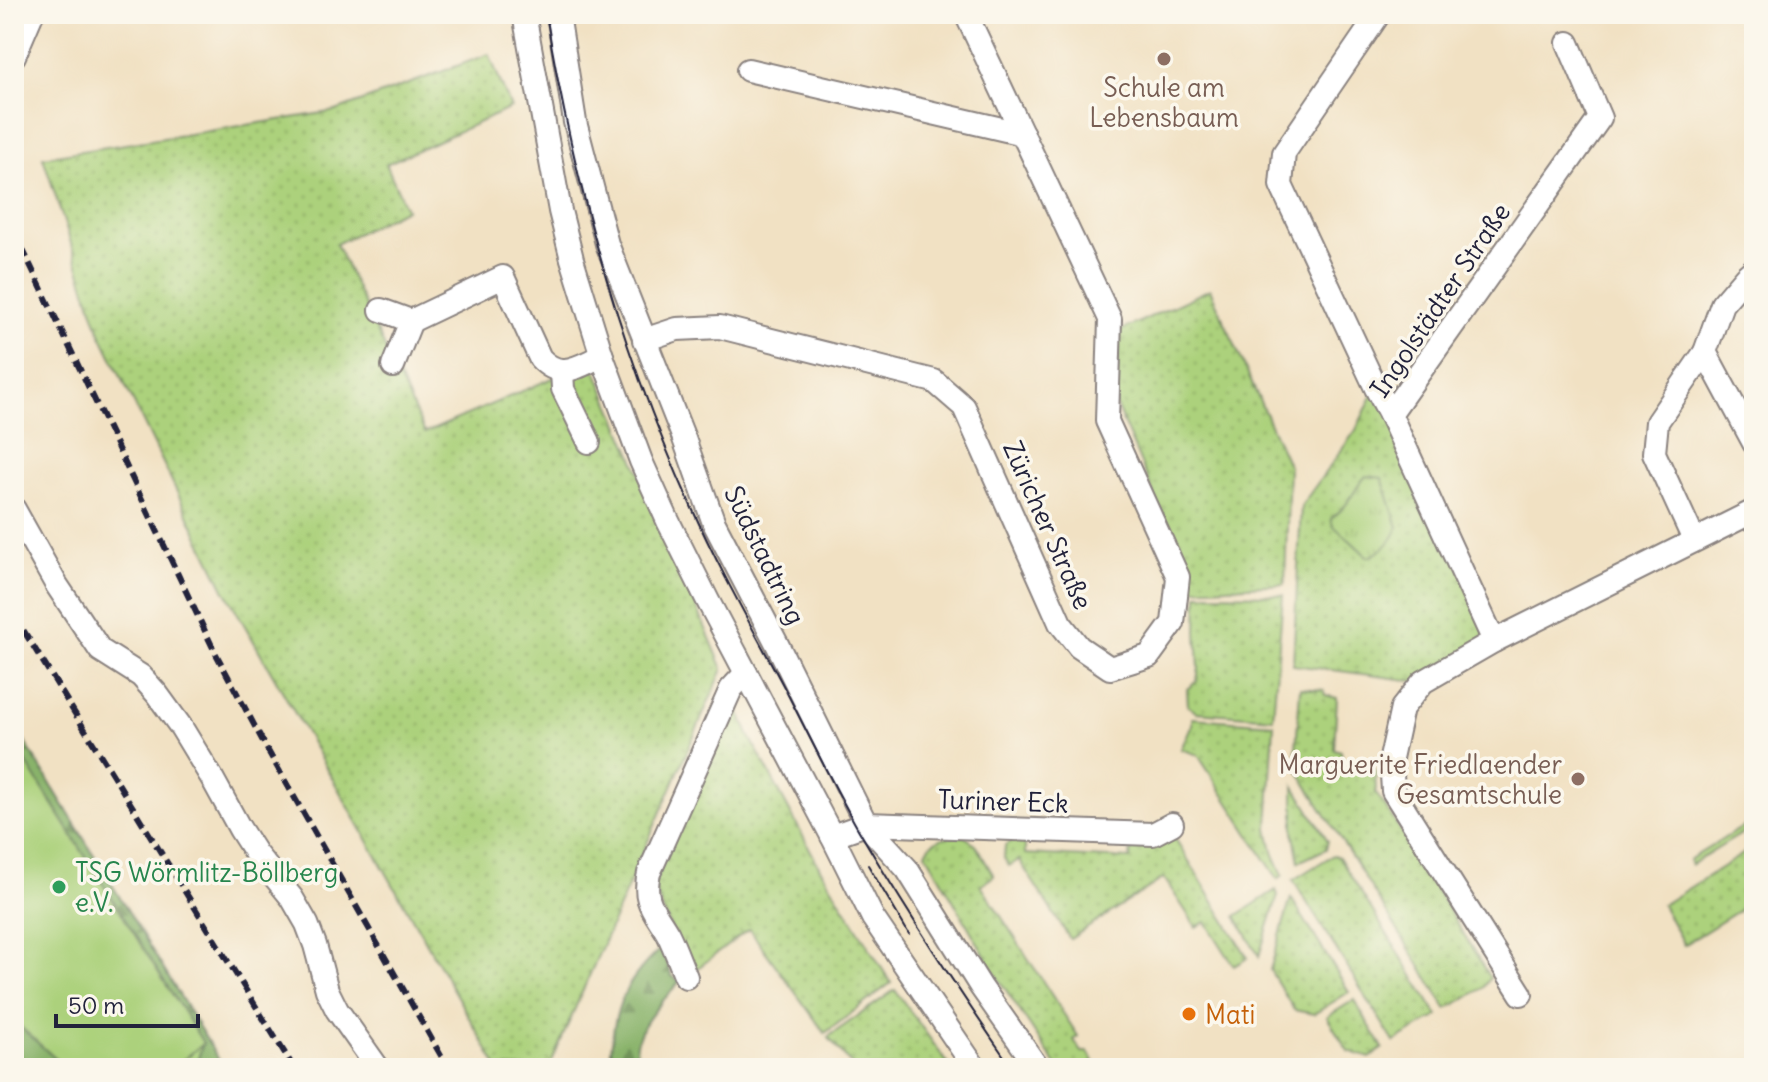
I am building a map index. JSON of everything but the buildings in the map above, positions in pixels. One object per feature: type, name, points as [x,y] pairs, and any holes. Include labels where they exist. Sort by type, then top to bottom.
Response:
[{"type":"street","points":[[14,56],[32,14]]},
{"type":"street","points":[[524,14],[560,211],[572,259],[621,409],[668,521],[873,918],[975,1068]]},
{"type":"street","name":"Südstadtring","points":[[558,14],[575,122],[607,244],[714,523],[866,824],[907,869],[981,987],[1038,1068]]},
{"type":"street","name":"Züricher Straße","points":[[644,340],[677,329],[720,327],[934,381],[964,407],[1060,623],[1069,635],[1079,647],[1110,668],[1149,656],[1173,623],[1178,577],[1107,421],[1110,319],[966,14]]},
{"type":"street","points":[[1379,14],[1284,153],[1281,185],[1390,414]]},
{"type":"street","name":"Ingolstädter Straße","points":[[1494,641],[1390,414],[1600,118],[1568,43]]},
{"type":"street","points":[[748,70],[1023,134]]},
{"type":"street","points":[[1694,540],[1654,453],[1657,422],[1705,352],[1722,304],[1754,269]]},
{"type":"street","points":[[393,366],[411,321],[503,277],[540,358],[547,365],[562,371],[602,356]]},
{"type":"street","points":[[381,310],[411,321]]},
{"type":"street","points":[[1705,352],[1754,443]]},
{"type":"street","points":[[562,371],[563,389],[589,442]]},
{"type":"street","points":[[14,509],[56,584],[100,650],[141,676],[181,727],[256,854],[292,898],[307,924],[327,990],[337,1010],[378,1068]]},
{"type":"street","points":[[1521,994],[1393,791],[1391,758],[1402,708],[1423,682],[1494,641],[1754,511]]},
{"type":"street","points":[[686,977],[668,935],[649,904],[646,885],[731,689],[746,673]]},
{"type":"street","name":"Turiner Eck","points":[[832,836],[866,824],[1153,834],[1172,824]]},
{"type":"green space","points":[[489,54],[511,108],[386,164],[406,209],[336,244],[425,433],[592,361],[723,669],[549,1068],[498,1068],[225,591],[100,333],[43,157],[336,111]]},
{"type":"green space","points":[[1210,289],[1289,467],[1285,584],[1190,589],[1188,572],[1116,406],[1120,331]]},
{"type":"green space","points":[[1376,388],[1494,641],[1423,682],[1293,665],[1301,506],[1356,430]]},
{"type":"green space","points":[[1366,476],[1382,478],[1398,527],[1386,545],[1368,557],[1333,526],[1331,519],[1345,506]]},
{"type":"green space","points":[[1198,594],[1283,595],[1273,718],[1196,712],[1188,706],[1187,689],[1197,681],[1199,668]]},
{"type":"green space","points":[[1300,688],[1324,690],[1325,695],[1337,698],[1334,749],[1341,751],[1346,768],[1375,769],[1376,794],[1490,978],[1483,988],[1447,1009],[1295,766]]},
{"type":"green space","points":[[738,708],[749,735],[820,868],[891,983],[825,1033],[749,929],[690,974],[653,886],[729,713]]},
{"type":"green space","points":[[1192,718],[1274,724],[1268,829],[1283,875],[1278,879],[1198,755],[1181,749]]},
{"type":"green space","points":[[14,724],[224,1068],[195,1068],[203,1043],[14,746]]},
{"type":"green space","name":"TSG Wörmlitz-Böllberg e.V.","points":[[14,747],[203,1043],[174,1068],[66,1068],[14,1021]]},
{"type":"green space","points":[[1294,785],[1328,841],[1326,849],[1299,862],[1294,836]]},
{"type":"green space","points":[[1754,820],[1754,826],[1691,865],[1689,860]]},
{"type":"green space","points":[[1173,835],[1248,958],[1234,966],[1206,922],[1196,927],[1164,878],[1070,939],[1019,860],[1009,866],[1004,858],[1005,846],[1014,839],[1025,839],[1025,854],[1130,859],[1131,843]]},
{"type":"green space","points":[[964,836],[975,844],[994,876],[981,885],[1078,1036],[1074,1040],[1082,1052],[1088,1052],[1098,1068],[1058,1068],[996,975],[926,853],[937,840]]},
{"type":"green space","points":[[1754,847],[1754,901],[1684,945],[1662,905]]},
{"type":"green space","points":[[1333,855],[1339,857],[1438,1016],[1394,1042],[1293,880]]},
{"type":"green space","points":[[1276,890],[1278,895],[1259,956],[1236,916]]},
{"type":"green space","points":[[1291,898],[1349,992],[1314,1014],[1294,1010],[1270,970]]},
{"type":"green space","points":[[661,948],[672,976],[680,981],[640,1033],[637,1057],[642,1068],[625,1068],[621,1060],[617,1068],[610,1068],[613,1032],[621,1002],[636,975]]},
{"type":"green space","points":[[895,990],[951,1068],[854,1068],[828,1037]]},
{"type":"green space","points":[[1354,1000],[1383,1048],[1370,1058],[1348,1051],[1327,1017]]},
{"type":"green space","points":[[14,1021],[66,1068],[14,1068]]},
{"type":"green space","points":[[203,1043],[195,1068],[174,1068]]},
{"type":"tram line","points":[[546,14],[570,140],[602,265],[642,387],[691,506],[858,829],[933,950],[1012,1068]]},
{"type":"tram line","points":[[868,865],[909,934]]},
{"type":"railway","points":[[14,231],[215,652],[448,1068]]},
{"type":"railway","points":[[14,615],[294,1068]]},
{"type":"place","name":"Schule am Lebensbaum","points":[[1164,59]]},
{"type":"place","name":"Marguerite Friedlaender Gesamtschule","points":[[1578,779]]},
{"type":"place","name":"TSG Wörmlitz-Böllberg e.V.","points":[[59,887]]},
{"type":"place","name":"Mati","points":[[1189,1014]]}]
